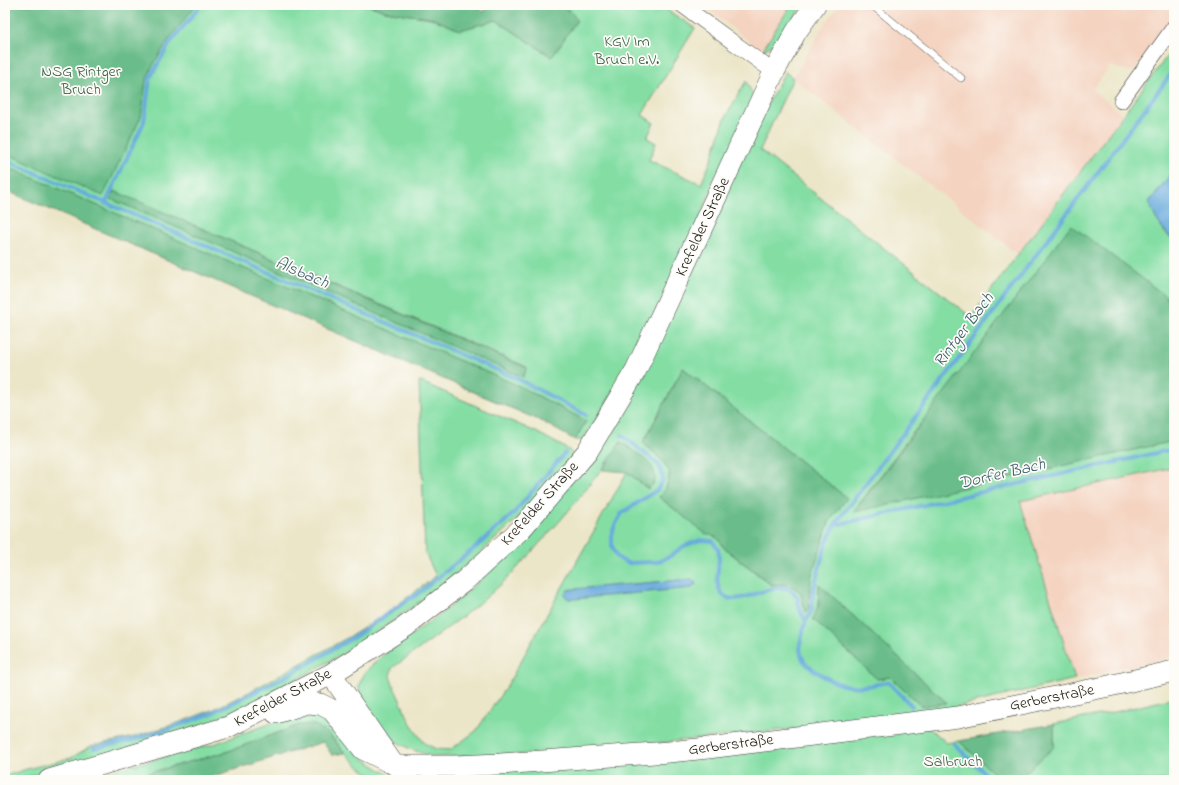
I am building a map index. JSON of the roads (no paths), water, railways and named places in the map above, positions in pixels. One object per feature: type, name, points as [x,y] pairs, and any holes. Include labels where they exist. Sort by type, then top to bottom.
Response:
[{"type":"main road","name":"Krefelder Straße","points":[[49,780],[228,727],[331,674],[405,627],[463,582],[521,529],[587,452],[636,370],[774,72],[796,32],[815,5]]},
{"type":"main road","name":"Gerberstraße","points":[[404,770],[708,748],[958,717],[1174,671]]},
{"type":"main road","points":[[331,674],[404,770]]},
{"type":"main road","points":[[228,727],[307,703],[320,704],[332,710],[363,749],[404,770]]},
{"type":"street","points":[[682,5],[774,72]]},
{"type":"street","points":[[1121,101],[1174,27]]},
{"type":"lane","points":[[872,5],[961,78]]},
{"type":"water","points":[[1174,171],[1174,240],[1165,232],[1159,223],[1149,202]]},
{"type":"water","points":[[692,579],[695,582],[695,585],[692,588],[573,599],[568,599],[565,593],[568,590],[573,589]]},
{"type":"waterway","points":[[105,204],[144,122],[150,78],[170,43],[200,5]]},
{"type":"waterway","name":"Rintger Bach","points":[[806,621],[812,610],[813,591],[825,547],[835,525],[1174,70]]},
{"type":"waterway","name":"Alsbach","points":[[5,160],[518,379],[586,415]]},
{"type":"waterway","name":"Alsbach","points":[[622,435],[659,465],[663,480],[657,490],[622,513],[612,534],[612,546],[617,557],[627,563],[657,562],[669,557],[684,546],[700,540],[713,541],[719,554],[717,577],[719,589],[722,594],[728,598],[736,599],[746,597],[776,588],[785,588],[792,591],[797,596],[800,611],[806,621],[800,648],[804,661],[811,668],[826,678],[843,685],[859,687],[888,682],[912,706]]},
{"type":"waterway","name":"Dorfer Bach","points":[[835,525],[1174,449]]},
{"type":"waterway","points":[[94,748],[129,741],[212,713],[285,677],[354,637],[420,592],[476,547],[512,515],[565,453]]},
{"type":"waterway","name":"Alsbach","points":[[954,744],[992,780]]},
{"type":"park label","name":"KGV Im Bruch e.V.","points":[[627,51]]},
{"type":"park label","name":"NSG Rintger Bruch","points":[[81,81]]},
{"type":"park label","name":"Salbruch","points":[[953,762]]}]
